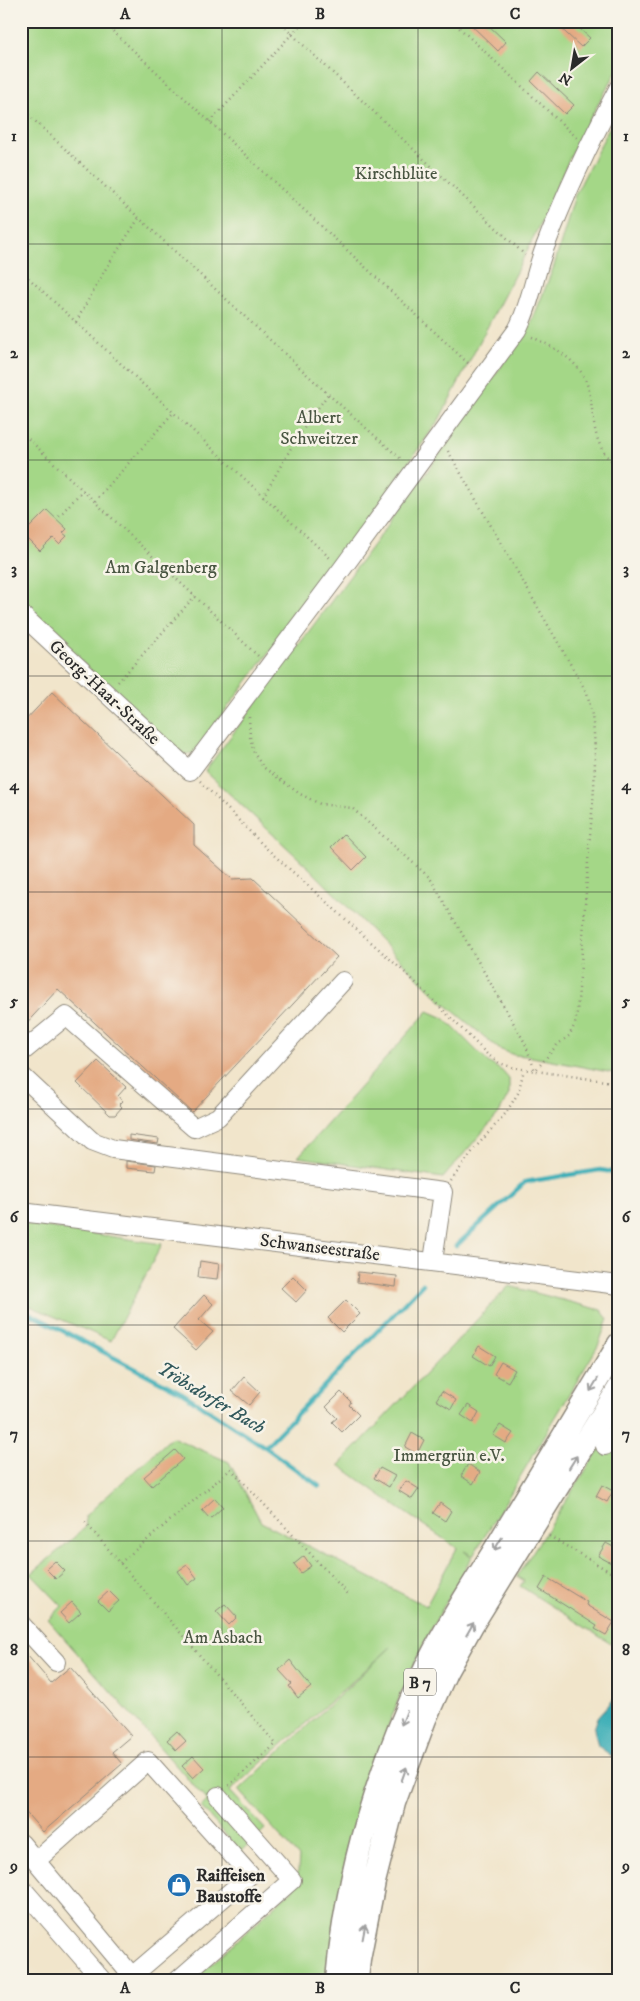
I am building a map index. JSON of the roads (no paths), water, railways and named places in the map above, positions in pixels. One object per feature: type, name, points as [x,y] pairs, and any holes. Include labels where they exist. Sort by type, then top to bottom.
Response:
[{"type":"main road","name":"B 7","points":[[337,1980],[352,1877],[372,1800],[405,1714],[428,1663],[455,1616],[619,1344]]},
{"type":"main road","name":"B 7","points":[[357,1980],[359,1959],[374,1882],[394,1803],[425,1719],[446,1672],[472,1625],[619,1388]]},
{"type":"street","name":"Georg-Haar-Straße","points":[[21,614],[190,771],[342,569],[440,436],[482,375],[517,330],[526,312],[537,266],[556,218],[587,148],[619,87]]},
{"type":"street","points":[[21,1053],[66,1016],[194,1128],[218,1117],[343,981]]},
{"type":"street","points":[[21,1075],[92,1141],[113,1149],[443,1192],[433,1261]]},
{"type":"street","name":"Schwanseestraße","points":[[21,1212],[619,1285]]},
{"type":"street","points":[[605,1446],[619,1426]]},
{"type":"street","points":[[21,1624],[56,1662]]},
{"type":"street","points":[[21,1843],[36,1861],[132,1976],[250,1875],[148,1761],[36,1861]]},
{"type":"street","points":[[178,1980],[292,1880],[218,1796]]},
{"type":"street","points":[[21,1887],[97,1977]]},
{"type":"water","points":[[613,1700],[619,1700],[619,1761],[598,1746],[594,1729],[598,1717]]},
{"type":"waterway","name":"Tröbsdorfer Bach","points":[[456,1246],[525,1182],[600,1170],[619,1173]]},
{"type":"waterway","name":"Tröbsdorfer Bach","points":[[265,1447],[423,1284]]},
{"type":"waterway","name":"Tröbsdorfer Bach","points":[[21,1309],[182,1393],[265,1447],[319,1486]]},
{"type":"place","name":"Raiffeisen Baustoffe","points":[[179,1885]]},
{"type":"park label","name":"Kirschblüte","points":[[396,173]]},
{"type":"park label","name":"Albert Schweitzer","points":[[319,427]]},
{"type":"park label","name":"Am Galgenberg","points":[[161,567]]},
{"type":"park label","name":"Immergrün e.V.","points":[[449,1455]]},
{"type":"park label","name":"Am Asbach","points":[[223,1637]]}]
